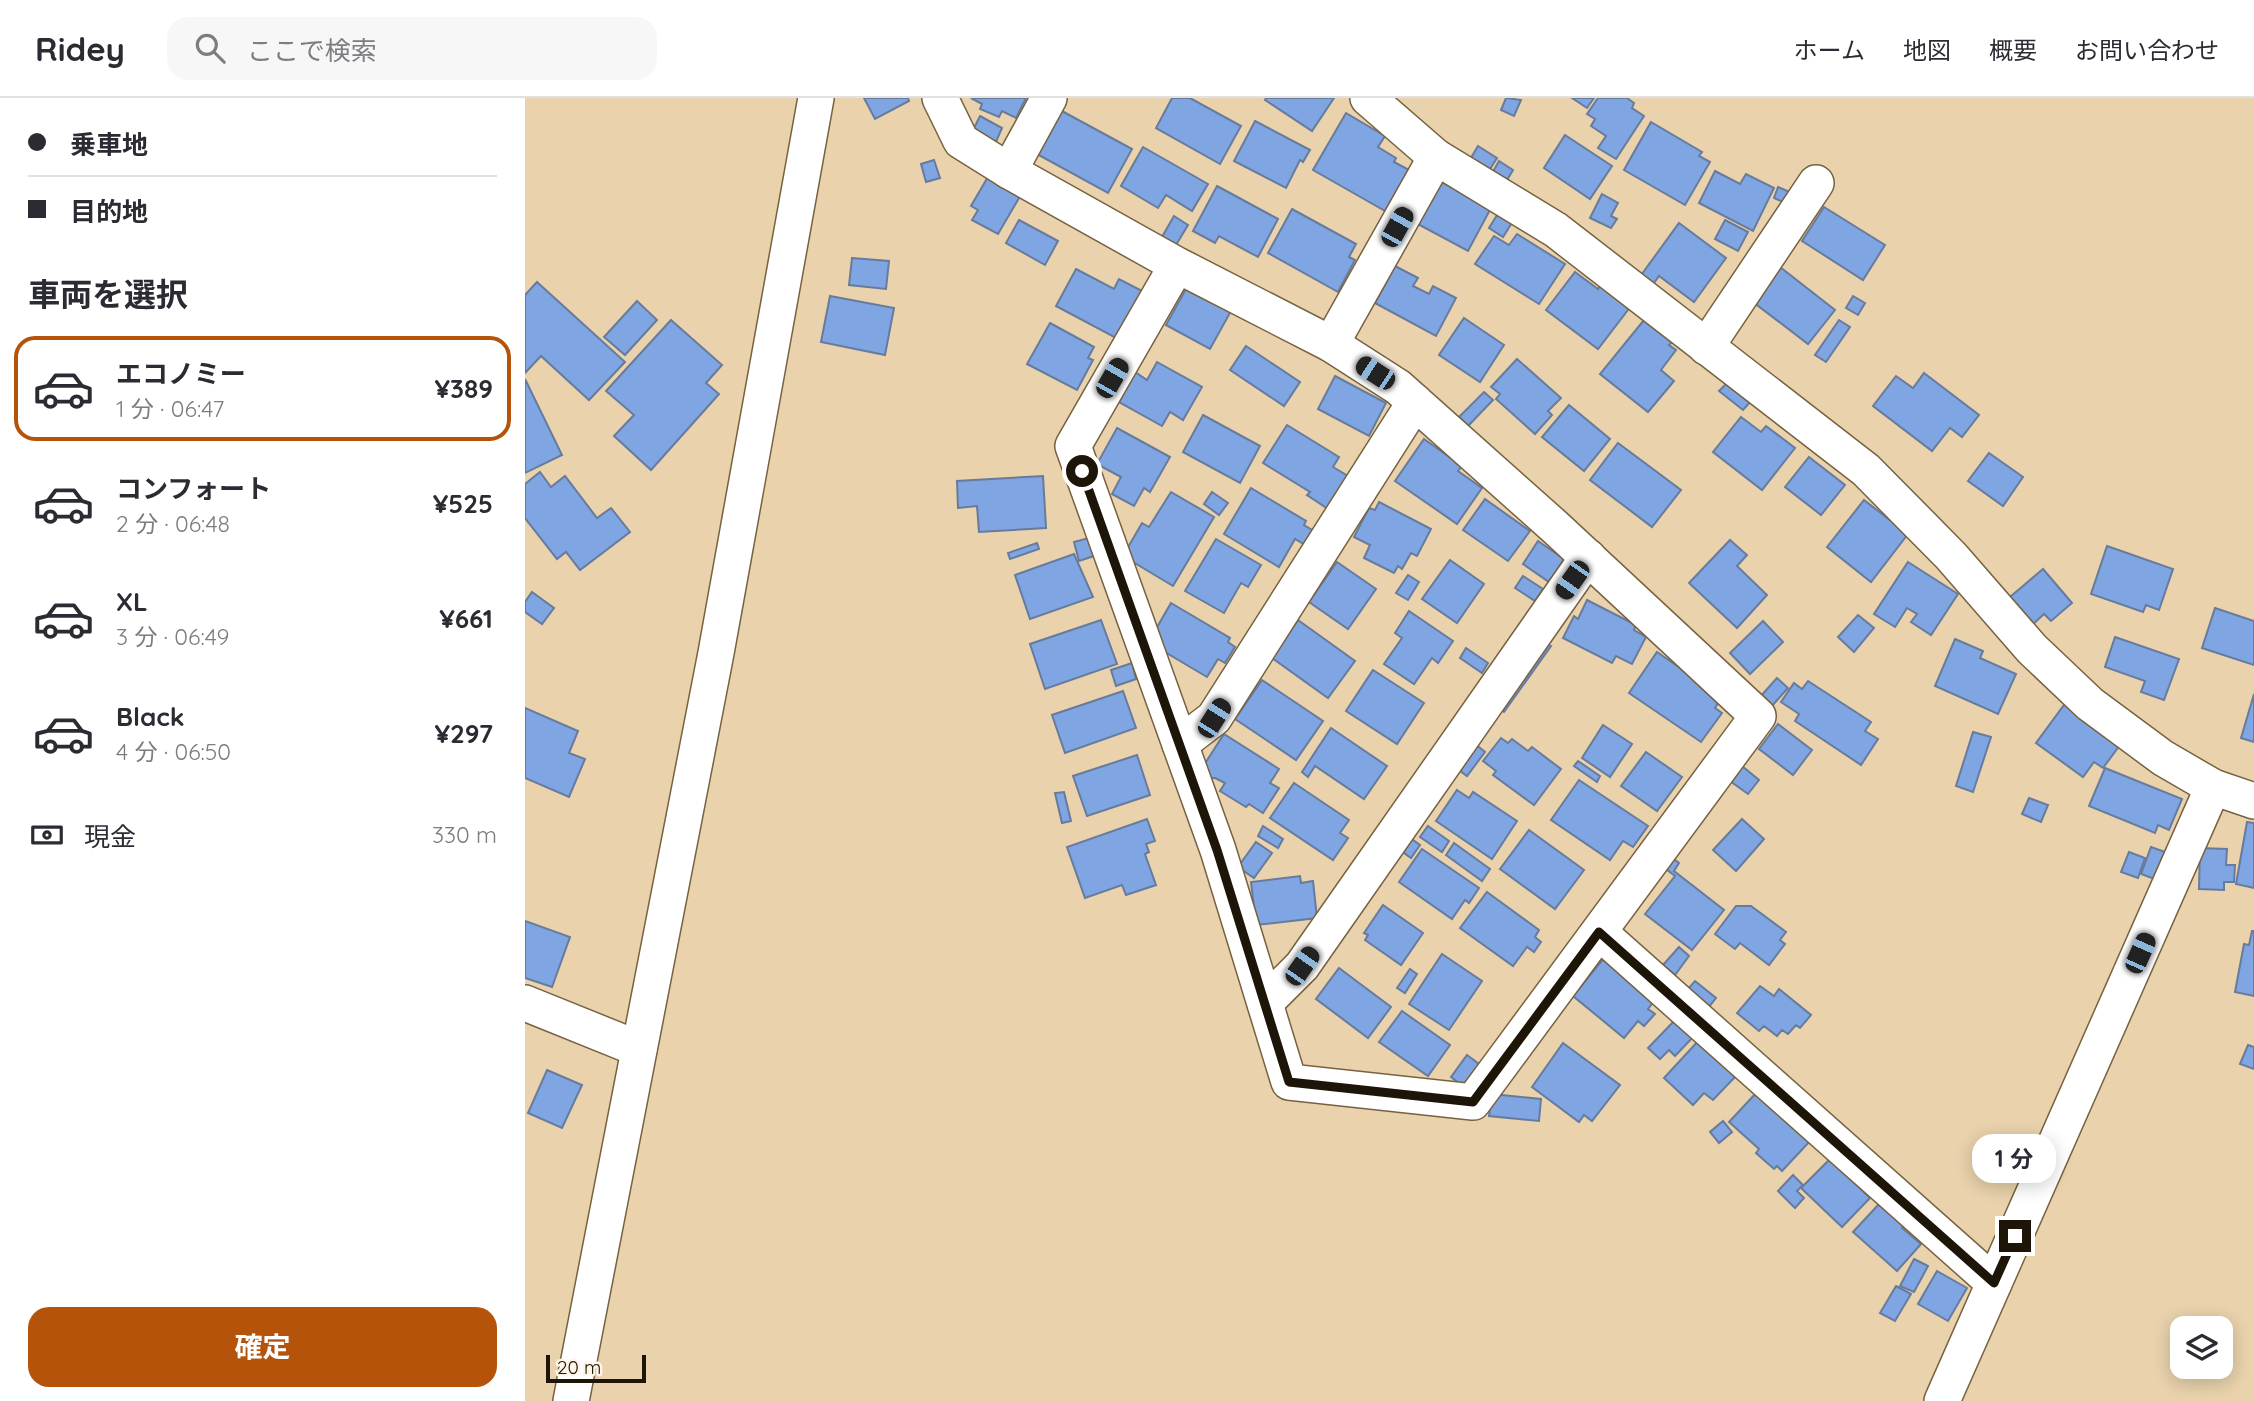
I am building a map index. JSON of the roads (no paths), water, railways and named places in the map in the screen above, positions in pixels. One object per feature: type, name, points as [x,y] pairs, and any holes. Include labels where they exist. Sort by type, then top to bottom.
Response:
[{"type":"street","points":[[571,1401],[716,653],[816,98]]},
{"type":"street","points":[[940,98],[961,141],[1009,171],[1177,265],[1331,344],[1398,387],[1588,557],[1758,716],[1473,1102],[1289,1082],[1217,850],[1073,446],[1177,265]]},
{"type":"street","points":[[1009,171],[1049,98]]},
{"type":"street","points":[[1368,98],[1436,157],[1556,230],[1867,470],[1951,556],[2032,649],[2090,704],[2163,758],[2213,787],[2254,801]]},
{"type":"street","points":[[1331,344],[1436,157]]},
{"type":"street","points":[[1706,346],[1816,183]]},
{"type":"street","points":[[1180,744],[1214,718],[1415,402]]},
{"type":"street","points":[[1265,1003],[1302,966],[1588,557]]},
{"type":"street","points":[[1942,1401],[2213,787]]},
{"type":"street","points":[[1599,932],[1994,1283]]},
{"type":"street","points":[[525,1003],[639,1049]]}]
